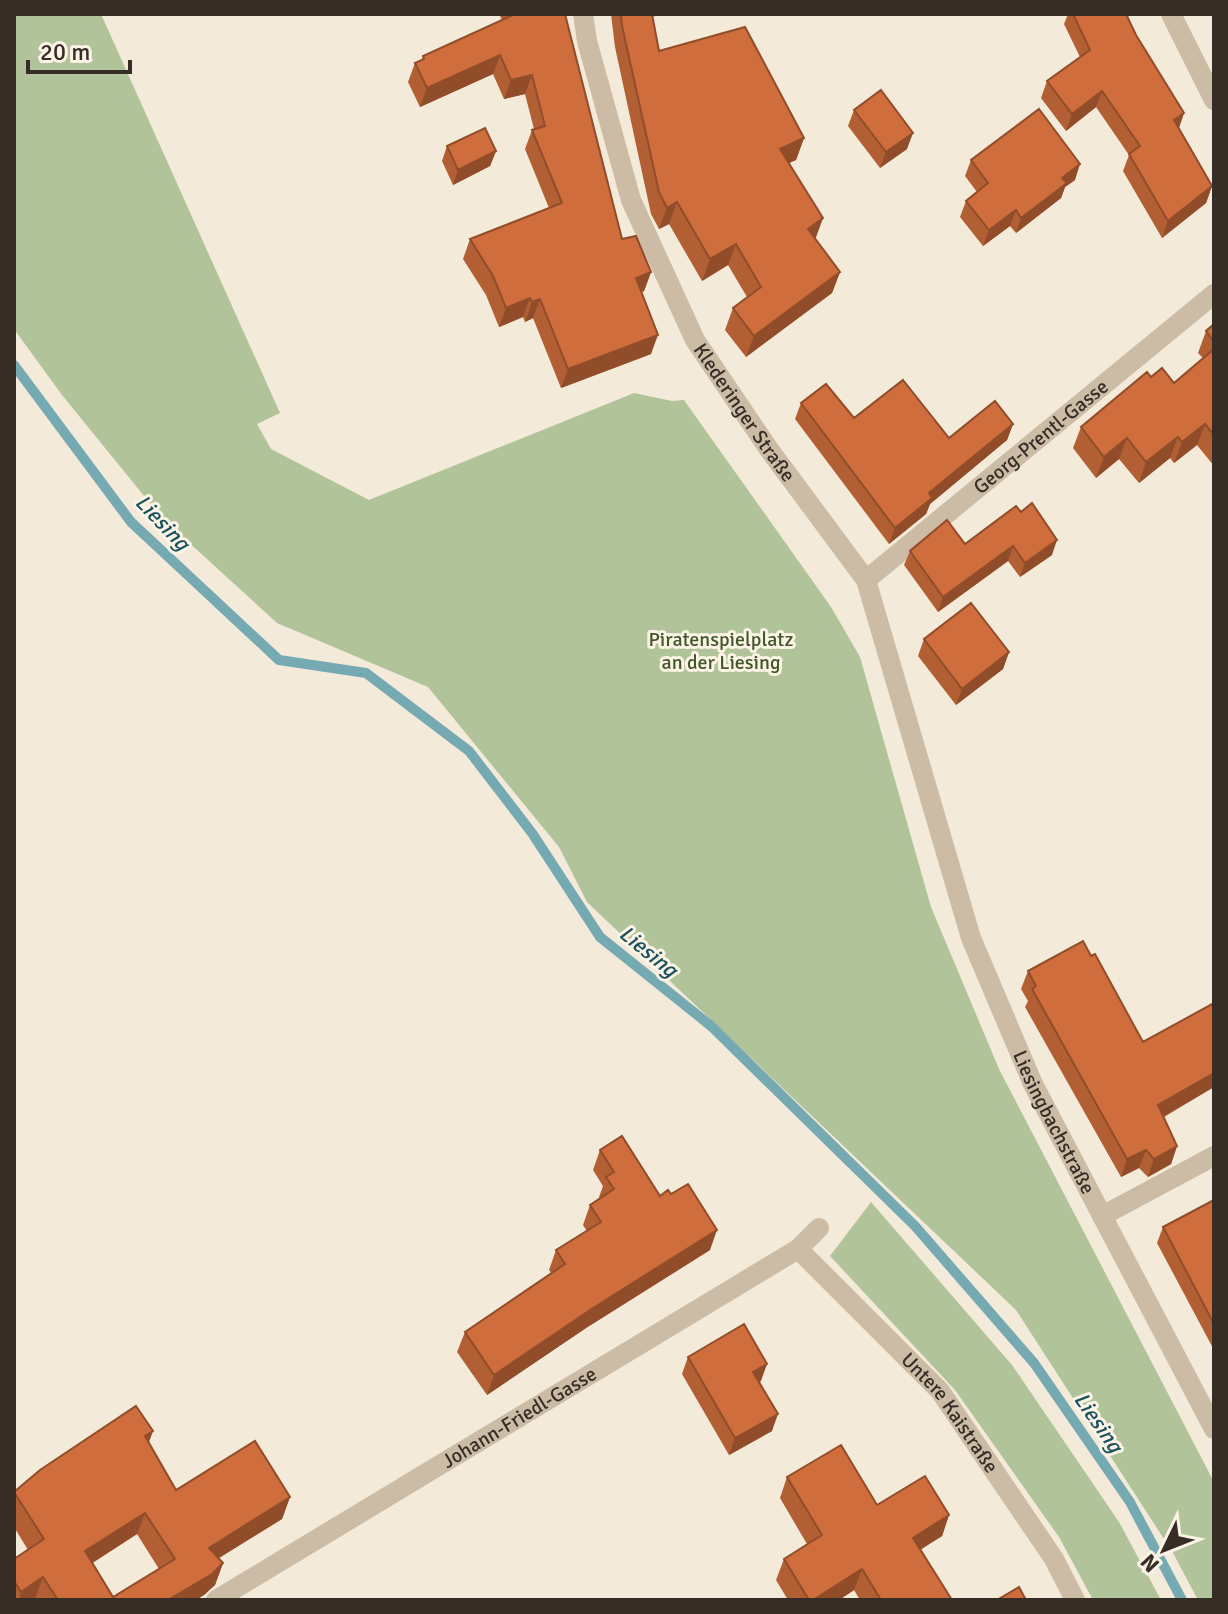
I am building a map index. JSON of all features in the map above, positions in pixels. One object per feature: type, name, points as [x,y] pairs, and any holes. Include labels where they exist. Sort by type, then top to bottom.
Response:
[{"type":"street","name":"Klederinger Straße","points":[[583,14],[587,41],[631,200],[695,340],[768,448],[866,580],[930,798]]},
{"type":"street","points":[[1171,14],[1214,100]]},
{"type":"street","name":"Georg-Prentl-Gasse","points":[[866,580],[1214,294]]},
{"type":"street","name":"Liesingbachstraße","points":[[930,798],[971,938],[1033,1084],[1214,1429]]},
{"type":"street","points":[[1102,1216],[1214,1156]]},
{"type":"street","name":"Johann-Friedl-Gasse","points":[[216,1600],[798,1249],[819,1228]]},
{"type":"street","name":"Untere Kaistraße","points":[[798,1249],[940,1391],[1054,1559],[1075,1600]]},
{"type":"green space","name":"Piratenspielplatz an der Liesing","points":[[14,14],[101,14],[280,413],[257,424],[271,449],[369,500],[634,393],[672,401],[684,400],[831,607],[860,657],[931,907],[999,1069],[1214,1482],[1214,1600],[1198,1600],[1173,1553],[1016,1310],[587,902],[559,847],[428,687],[277,623],[162,518],[62,395],[14,329]]},
{"type":"green space","points":[[871,1202],[1012,1365],[1119,1522],[1161,1600],[1093,1600],[1059,1537],[955,1390],[830,1256]]},
{"type":"building","points":[[515,14],[565,14],[622,239],[636,236],[651,272],[636,278],[658,335],[568,369],[540,299],[532,302],[530,298],[506,308],[493,276],[470,239],[562,203],[532,130],[545,126],[532,75],[511,80],[500,55],[427,88],[415,63],[424,59],[423,56]]},
{"type":"building","points":[[621,14],[652,14],[659,51],[745,27],[804,138],[780,149],[823,218],[808,229],[840,272],[754,336],[733,308],[761,287],[736,244],[710,259],[677,202],[667,208],[659,192]]},
{"type":"building","points":[[1073,14],[1126,14],[1184,113],[1174,120],[1212,186],[1168,221],[1129,154],[1140,146],[1102,91],[1072,114],[1047,81],[1090,50]]},
{"type":"building","points":[[881,90],[913,133],[886,152],[854,110]]},
{"type":"building","points":[[1039,109],[1080,164],[1062,178],[1067,183],[1021,218],[1016,210],[989,230],[966,201],[988,183],[971,160]]},
{"type":"building","points":[[485,128],[496,151],[458,170],[447,146]]},
{"type":"building","points":[[1214,324],[1214,342],[1206,331]]},
{"type":"building","points":[[1214,349],[1214,435],[1205,424],[1182,442],[1178,437],[1146,462],[1127,438],[1104,457],[1081,427],[1147,372],[1151,377],[1162,368],[1174,383]]},
{"type":"building","points":[[903,380],[949,438],[995,401],[1013,424],[929,493],[932,498],[895,528],[801,403],[826,384],[854,418]]},
{"type":"building","points":[[1032,503],[1057,540],[1025,563],[1013,546],[943,597],[910,551],[947,520],[965,544],[1016,506],[1021,512]]},
{"type":"building","points":[[971,603],[1009,652],[962,689],[924,639]]},
{"type":"building","points":[[1083,941],[1091,956],[1095,954],[1143,1042],[1214,1003],[1214,1073],[1158,1105],[1177,1146],[1154,1159],[1146,1150],[1127,1159],[1032,989],[1036,986],[1028,971]]},
{"type":"building","points":[[622,1136],[660,1196],[668,1190],[671,1194],[688,1184],[717,1230],[494,1375],[465,1332],[565,1264],[556,1250],[601,1222],[590,1205],[614,1189],[606,1177],[614,1172],[600,1150]]},
{"type":"building","points":[[1214,1200],[1214,1324],[1163,1227]]},
{"type":"building","points":[[744,1324],[767,1364],[753,1372],[778,1414],[735,1438],[688,1357]]},
{"type":"building","points":[[136,1406],[153,1431],[145,1436],[176,1490],[255,1441],[290,1497],[209,1548],[223,1563],[212,1574],[168,1600],[58,1600],[43,1577],[21,1592],[14,1581],[14,1559],[44,1539],[14,1492],[40,1470]],"holes":[[[145,1513],[175,1559],[113,1597],[85,1551]]]},
{"type":"building","points":[[841,1445],[877,1505],[925,1476],[949,1515],[913,1538],[952,1600],[881,1600],[862,1569],[809,1600],[784,1559],[822,1535],[787,1477]]},
{"type":"building","points":[[1019,1587],[1026,1600],[997,1600]]},
{"type":"waterway","name":"Liesing","points":[[14,365],[131,522],[279,660],[366,673],[469,751],[532,833],[600,937],[711,1026],[915,1226],[1034,1363],[1130,1502],[1182,1600]]}]
